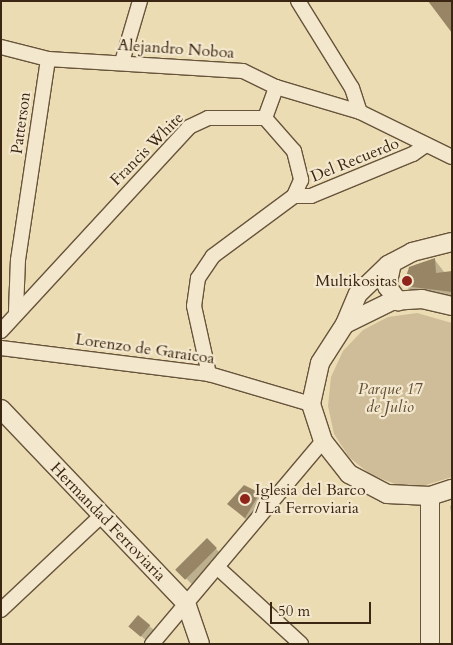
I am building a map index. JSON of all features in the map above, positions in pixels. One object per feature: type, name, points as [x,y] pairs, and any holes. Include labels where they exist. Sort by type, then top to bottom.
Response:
[{"type":"street","points":[[122,62],[140,1]]},
{"type":"street","points":[[298,1],[352,88],[360,112]]},
{"type":"street","name":"Alejandro Noboa","points":[[1,47],[48,59],[122,62],[243,71],[276,87],[360,112],[452,157]]},
{"type":"street","name":"Patterson","points":[[16,311],[18,260],[48,59]]},
{"type":"street","points":[[209,374],[194,306],[198,278],[213,256],[294,196],[301,180],[301,166],[287,141],[264,118],[276,87]]},
{"type":"street","name":"Francis White","points":[[1,331],[16,311],[189,127],[208,118],[264,118]]},
{"type":"street","name":"Del Recuerdo","points":[[294,196],[312,196],[414,154],[426,145]]},
{"type":"street","points":[[452,242],[392,262],[358,294],[345,324],[320,363],[311,404],[323,441],[357,478],[387,494],[430,496],[452,489]]},
{"type":"street","points":[[392,262],[387,286],[398,301]]},
{"type":"street","points":[[345,324],[367,311],[398,301],[422,299],[452,306]]},
{"type":"street","name":"Lorenzo de Garaicoa","points":[[1,348],[209,374],[311,404]]},
{"type":"street","name":"Hermandad Ferroviaria","points":[[1,409],[186,603],[200,644]]},
{"type":"street","points":[[152,644],[323,441]]},
{"type":"street","points":[[430,496],[430,644]]},
{"type":"street","points":[[1,610],[101,516]]},
{"type":"street","points":[[217,567],[301,644]]},
{"type":"green space","name":"Parque 17 de Julio","points":[[417,313],[452,323],[452,477],[426,485],[398,485],[371,475],[349,457],[334,434],[328,406],[331,377],[343,351],[363,330],[388,317]]},
{"type":"building","points":[[428,1],[452,1],[452,33]]},
{"type":"building","points":[[435,258],[436,273],[452,271],[452,292],[404,286],[409,267]]},
{"type":"building","name":"Iglesia del Barco / La Ferroviaria","points":[[244,485],[260,493],[245,518],[227,504]]},
{"type":"building","points":[[207,538],[217,548],[185,580],[175,570]]},
{"type":"building","points":[[138,615],[150,625],[141,637],[128,626]]},
{"type":"place","name":"Multikositas","points":[[407,281]]},
{"type":"place","name":"Iglesia del Barco / La Ferroviaria","points":[[245,499]]}]
